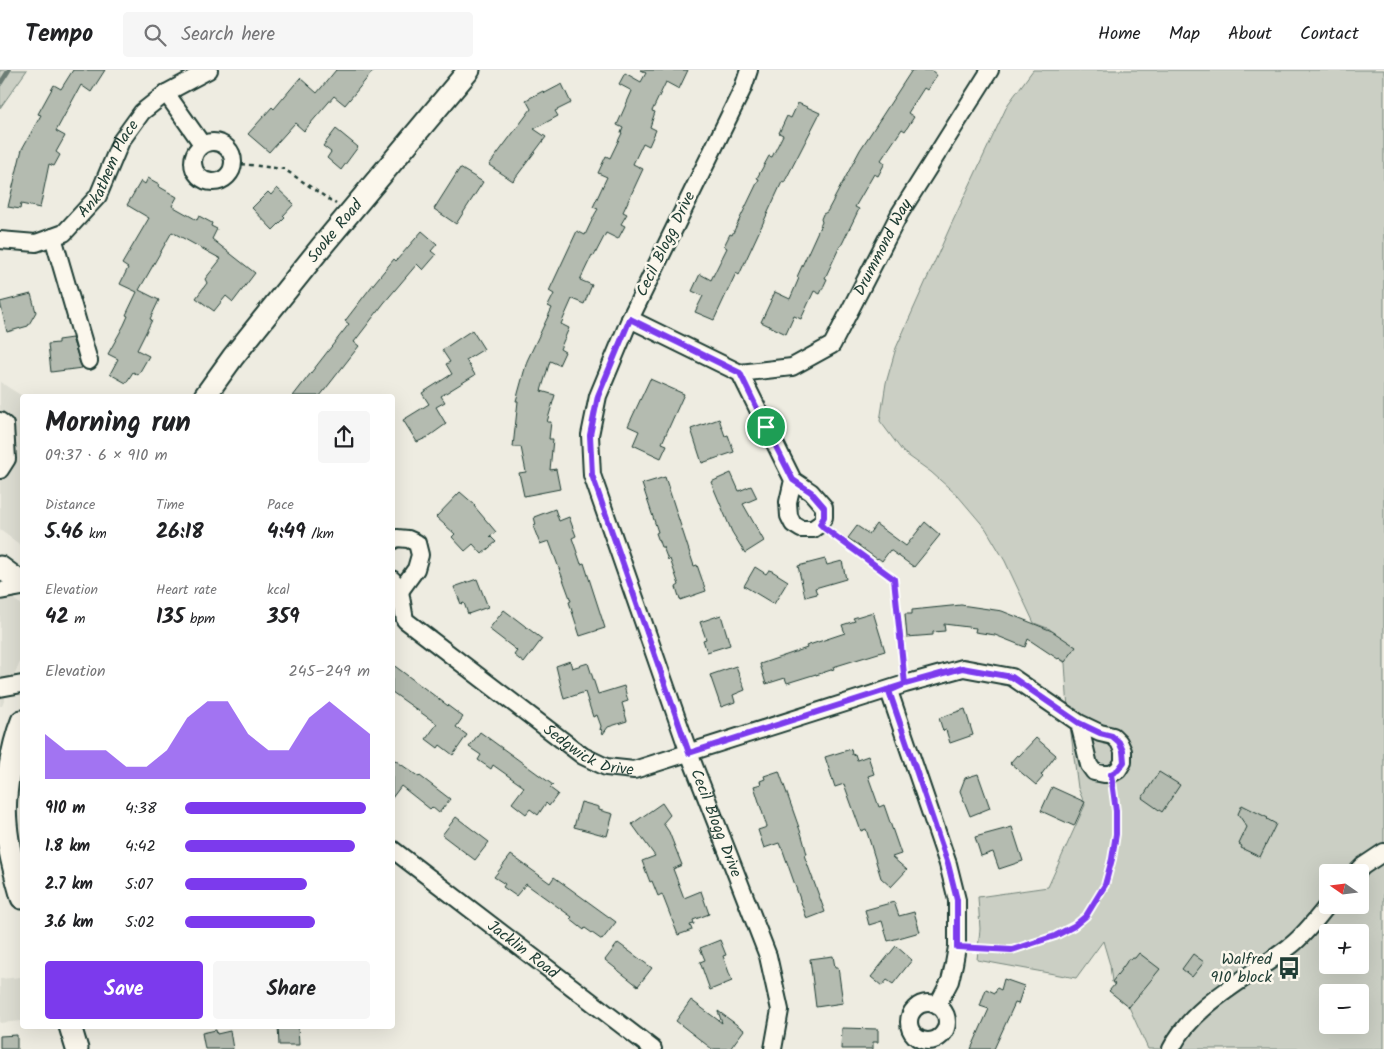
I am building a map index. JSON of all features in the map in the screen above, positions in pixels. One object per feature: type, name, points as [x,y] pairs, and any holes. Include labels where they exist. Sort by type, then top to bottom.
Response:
[{"type":"main road","name":"Sooke Road","points":[[206,394],[233,357],[469,70]]},
{"type":"main road","points":[[0,567],[20,583]]},
{"type":"main road","points":[[20,726],[15,739],[5,821],[11,860],[20,891]]},
{"type":"main road","points":[[71,1029],[77,1049]]},
{"type":"street","name":"Ankathem Place","points":[[0,240],[36,243],[64,233],[98,196],[121,141],[142,112],[166,93],[209,70]]},
{"type":"street","name":"Cecil Blogg Drive","points":[[749,70],[743,88],[630,319],[598,396],[590,435],[592,475],[689,753],[768,956],[780,1010],[773,1049]]},
{"type":"street","name":"Drummond Way","points":[[740,373],[792,367],[832,345],[900,213],[990,70]]},
{"type":"street","points":[[166,93],[202,144]]},
{"type":"street","points":[[217,142],[229,149],[234,163],[228,176],[216,183],[202,180],[193,169],[194,155],[202,144],[217,142]]},
{"type":"street","points":[[53,237],[89,361]]},
{"type":"street","points":[[630,319],[740,373],[793,480],[811,492],[824,507],[824,517],[820,524],[813,529],[801,529],[793,524],[788,516],[788,502],[793,480]]},
{"type":"street","points":[[0,421],[5,425],[7,459],[0,470]]},
{"type":"street","name":"Sedgwick Drive","points":[[395,539],[408,539],[416,543],[420,555],[416,569],[396,585],[405,620],[583,756],[606,767],[634,770],[889,691],[905,684],[962,668],[1012,677],[1079,723],[1100,733],[1112,736],[1119,742],[1123,751],[1124,762],[1118,770],[1111,774]]},
{"type":"street","points":[[0,591],[20,586]]},
{"type":"street","points":[[0,688],[20,684]]},
{"type":"street","points":[[889,691],[950,873],[957,900],[957,947],[950,981],[937,1006]]},
{"type":"street","points":[[1079,723],[1089,765],[1094,772],[1111,774]]},
{"type":"street","name":"Jacklin Road","points":[[395,851],[653,1049]]},
{"type":"street","points":[[1366,864],[1384,852]]},
{"type":"street","points":[[1171,1049],[1178,1035],[1199,1011],[1291,946],[1320,914]]},
{"type":"street","points":[[930,1003],[943,1011],[946,1018],[946,1026],[943,1033],[930,1045],[915,1036],[910,1030],[909,1022],[910,1014],[915,1008],[922,1004],[930,1003]]},
{"type":"path","points":[[234,163],[284,169],[350,213]]},
{"type":"path","points":[[820,524],[894,579],[905,684]]},
{"type":"path","points":[[957,947],[1012,950],[1055,936],[1074,926],[1086,916],[1105,885],[1112,859],[1116,834],[1116,811],[1111,774]]},
{"type":"shaded area","points":[[0,70],[27,70],[0,108]]},
{"type":"shaded area","points":[[1033,70],[1384,70],[1384,1049],[1148,1049],[1129,1007],[1112,982],[1110,965],[1103,941],[1076,978],[977,960],[980,929],[978,897],[1048,887],[1085,805],[1078,788],[1068,710],[1065,663],[1059,658],[1050,629],[1034,623],[1005,561],[986,529],[958,496],[931,472],[903,452],[880,421],[886,383],[896,348],[1008,104]]},
{"type":"shaded area","points":[[0,382],[20,395],[20,545],[0,530]]},
{"type":"shaded area","points":[[0,590],[20,604],[20,662],[2,706],[0,706]]},
{"type":"shaded area","points":[[20,977],[20,1021],[0,1023],[0,979]]},
{"type":"building","points":[[73,70],[105,70],[91,92],[81,85],[56,131],[65,136],[56,152],[60,155],[54,166],[49,164],[40,208],[21,204],[20,209],[8,207],[22,149],[41,115],[38,114],[54,85],[61,89]]},
{"type":"building","points":[[336,70],[374,70],[345,105],[334,96],[304,131],[295,123],[269,152],[248,134],[272,107],[274,109],[300,78],[317,93]]},
{"type":"building","points":[[640,70],[688,70],[679,89],[666,82],[652,111],[655,112],[650,127],[656,130],[649,146],[643,143],[633,164],[643,169],[623,212],[627,214],[621,224],[625,226],[618,239],[606,233],[594,256],[592,255],[580,280],[592,285],[584,304],[572,299],[561,324],[569,328],[560,349],[565,352],[559,365],[550,361],[541,391],[555,395],[547,422],[551,422],[549,439],[553,439],[550,470],[556,469],[560,489],[524,496],[519,473],[526,472],[521,447],[513,447],[518,401],[516,401],[527,361],[552,308],[548,306],[554,294],[549,291],[577,231],[585,235],[598,209],[593,207],[607,177],[598,173],[606,156],[610,158],[622,133],[623,128],[617,125],[632,91],[619,84],[625,73],[641,82],[646,73]]},
{"type":"building","points":[[912,70],[931,70],[937,75],[927,90],[924,88],[908,113],[914,117],[905,131],[902,129],[881,160],[885,163],[878,176],[874,174],[855,207],[859,209],[825,278],[827,279],[820,294],[814,291],[801,319],[794,316],[786,334],[761,322],[775,292],[790,299],[799,278],[797,277],[822,222],[823,214],[827,212],[860,150]]},
{"type":"building","points":[[562,84],[571,103],[555,111],[558,116],[534,129],[546,137],[513,181],[489,165],[531,109],[526,100]]},
{"type":"building","points":[[798,103],[820,113],[784,183],[782,182],[739,275],[736,273],[714,320],[695,312],[703,296],[692,291],[700,274],[711,280],[727,248],[724,246],[730,234],[732,235],[759,179],[757,178],[769,156],[772,157],[783,135],[779,133],[787,116],[791,118]]},
{"type":"building","points":[[336,129],[358,147],[341,170],[327,158],[331,152],[323,146]]},
{"type":"building","points":[[460,168],[483,182],[456,224],[434,209]]},
{"type":"building","points":[[148,178],[177,197],[172,206],[197,220],[199,216],[212,223],[211,226],[217,229],[212,239],[255,273],[233,302],[226,296],[214,311],[196,298],[207,283],[205,279],[221,259],[172,232],[139,290],[159,300],[150,319],[152,320],[137,350],[149,356],[138,375],[133,372],[126,383],[110,374],[118,359],[108,354],[124,325],[128,316],[126,315],[137,292],[120,284],[128,268],[122,264],[149,218],[127,205],[141,181],[145,184]]},
{"type":"building","points":[[277,188],[294,204],[283,216],[285,218],[273,230],[252,208],[268,192],[271,195]]},
{"type":"building","points":[[422,231],[437,244],[431,251],[436,255],[423,270],[417,264],[384,303],[354,342],[359,346],[322,394],[295,394],[349,324],[345,321],[394,259],[396,261]]},
{"type":"building","points":[[31,294],[36,312],[28,326],[7,332],[0,302]]},
{"type":"building","points":[[472,330],[484,349],[466,360],[475,375],[441,396],[445,402],[436,407],[446,424],[428,437],[417,442],[403,420],[429,404],[422,393],[452,374],[446,364],[450,362],[442,350]]},
{"type":"building","points":[[72,338],[82,368],[51,372],[48,344]]},
{"type":"building","points":[[650,379],[684,394],[662,443],[667,445],[661,458],[633,445],[639,431],[628,426]]},
{"type":"building","points":[[719,419],[725,436],[728,435],[734,452],[702,463],[691,429]]},
{"type":"building","points":[[731,473],[739,491],[751,486],[757,498],[743,504],[764,541],[745,553],[732,532],[711,482]]},
{"type":"building","points":[[665,477],[694,566],[697,565],[706,591],[680,600],[676,587],[679,585],[670,559],[668,560],[663,547],[661,547],[642,484]]},
{"type":"building","points":[[460,492],[475,505],[496,532],[490,536],[496,542],[482,554],[473,544],[465,551],[452,537],[455,534],[436,517]]},
{"type":"building","points":[[555,509],[559,521],[569,517],[576,536],[572,538],[581,564],[584,563],[605,628],[580,636],[569,602],[571,601],[549,541],[540,544],[533,526],[536,525],[534,517]]},
{"type":"building","points":[[925,522],[940,535],[914,567],[890,550],[882,561],[877,559],[848,538],[857,526],[869,534],[876,524],[906,546]]},
{"type":"building","points":[[825,559],[827,565],[842,561],[846,579],[815,588],[817,594],[805,597],[798,566]]},
{"type":"building","points":[[755,567],[766,574],[769,570],[772,571],[788,581],[774,604],[744,586]]},
{"type":"building","points":[[477,579],[488,607],[468,614],[464,603],[461,604],[454,587]]},
{"type":"building","points":[[961,605],[1002,611],[1052,631],[1076,647],[1065,662],[1028,639],[1025,647],[995,635],[975,632],[976,628],[944,624],[945,631],[933,632],[933,635],[907,637],[905,614],[912,614],[912,610]]},
{"type":"building","points":[[504,610],[542,639],[524,663],[514,655],[517,651],[515,649],[489,629]]},
{"type":"building","points":[[873,612],[885,651],[833,667],[834,669],[816,675],[787,683],[785,678],[766,684],[760,664],[845,633],[842,625],[855,621],[853,618]]},
{"type":"building","points":[[721,615],[730,645],[707,652],[703,640],[706,639],[700,622]]},
{"type":"building","points":[[570,661],[572,668],[588,663],[598,694],[624,686],[628,701],[622,703],[627,721],[608,727],[603,734],[600,730],[601,726],[597,715],[593,717],[585,692],[564,699],[556,666]]},
{"type":"building","points":[[395,666],[463,717],[456,727],[467,735],[453,755],[440,745],[438,748],[426,739],[437,724],[395,694]]},
{"type":"building","points":[[736,666],[745,690],[733,695],[735,702],[721,707],[710,675]]},
{"type":"building","points":[[965,709],[973,735],[950,743],[946,730],[943,731],[939,718]]},
{"type":"building","points":[[480,732],[553,785],[550,788],[558,794],[549,806],[546,803],[538,815],[530,809],[526,814],[512,803],[524,787],[493,765],[491,769],[478,760],[481,755],[469,747]]},
{"type":"building","points":[[1036,738],[1056,755],[1036,785],[1010,763]]},
{"type":"building","points":[[851,749],[852,755],[855,754],[857,760],[868,756],[874,774],[868,776],[879,807],[884,805],[901,854],[892,857],[907,870],[891,887],[881,878],[866,829],[861,831],[844,784],[835,787],[825,757]]},
{"type":"building","points":[[395,760],[450,799],[439,813],[432,807],[430,809],[401,786],[395,794]]},
{"type":"building","points":[[779,771],[802,836],[807,854],[804,855],[825,912],[807,919],[782,848],[779,843],[764,848],[758,830],[767,827],[754,786],[761,784],[760,781],[765,779],[764,776]]},
{"type":"building","points":[[1159,772],[1180,785],[1162,812],[1142,798]]},
{"type":"building","points":[[978,774],[990,808],[970,816],[960,791],[965,778]]},
{"type":"building","points":[[1052,787],[1085,802],[1074,826],[1041,811]]},
{"type":"building","points":[[581,802],[599,807],[599,810],[613,814],[607,836],[574,827]]},
{"type":"building","points":[[662,803],[670,815],[663,823],[669,832],[682,865],[673,869],[684,898],[701,891],[709,914],[693,920],[694,924],[690,925],[692,930],[678,935],[662,894],[658,896],[642,861],[655,856],[632,824]]},
{"type":"building","points":[[1242,805],[1276,824],[1260,857],[1241,848],[1242,846],[1239,844],[1247,827],[1238,814]]},
{"type":"building","points":[[456,817],[489,842],[475,860],[442,835]]},
{"type":"building","points":[[1012,827],[1023,861],[999,869],[993,852],[981,856],[975,837]]},
{"type":"building","points":[[511,855],[550,883],[554,877],[616,922],[602,940],[585,928],[584,930],[570,919],[572,917],[526,884],[516,896],[503,887],[505,884],[494,877]]},
{"type":"building","points":[[894,902],[899,916],[914,912],[920,932],[888,941],[882,921],[869,925],[865,910]]},
{"type":"building","points":[[720,940],[726,955],[723,956],[732,981],[710,990],[700,962],[705,960],[700,948]]},
{"type":"building","points":[[618,943],[652,968],[638,986],[605,960]]},
{"type":"building","points":[[896,946],[912,960],[893,984],[887,980],[882,986],[871,977]]},
{"type":"building","points":[[1139,953],[1160,969],[1129,1007],[1109,991],[1115,984],[1112,982],[1128,959],[1135,958]]},
{"type":"building","points":[[1193,954],[1204,962],[1192,977],[1182,969]]},
{"type":"building","points":[[833,956],[835,967],[838,967],[843,1003],[816,1007],[810,959]]},
{"type":"building","points":[[1004,979],[1024,986],[1018,1004],[1015,1003],[994,1049],[971,1049],[989,1009],[980,1006],[986,989],[995,993],[997,988],[1001,990]]},
{"type":"building","points":[[691,1000],[722,1023],[718,1011],[744,1030],[730,1049],[712,1049],[676,1021]]},
{"type":"building","points":[[842,1028],[878,1029],[878,1042],[873,1042],[873,1049],[841,1049]]},
{"type":"building","points":[[278,1029],[298,1029],[299,1045],[279,1045]]},
{"type":"building","points":[[216,1030],[217,1034],[230,1031],[233,1049],[205,1049],[202,1033]]},
{"type":"building","points":[[17,1035],[17,1049],[0,1049],[0,1036]]},
{"type":"waterway","points":[[0,84],[9,70]]},
{"type":"place","name":"Walfred 910 block","points":[[1289,968]]},
{"type":"route","points":[[766,427],[740,373],[630,319],[598,396],[590,435],[592,475],[689,753],[889,691],[905,684],[962,668],[1012,677],[1079,723],[1100,733],[1112,736],[1119,742],[1123,751],[1124,762],[1118,770],[1111,774],[1116,811],[1116,834],[1105,885],[1086,916],[1074,926],[1055,936],[1012,950],[957,947],[957,900],[948,864],[889,691],[905,684],[894,579],[820,524],[824,517],[824,507],[811,492],[793,480],[766,427]]}]
